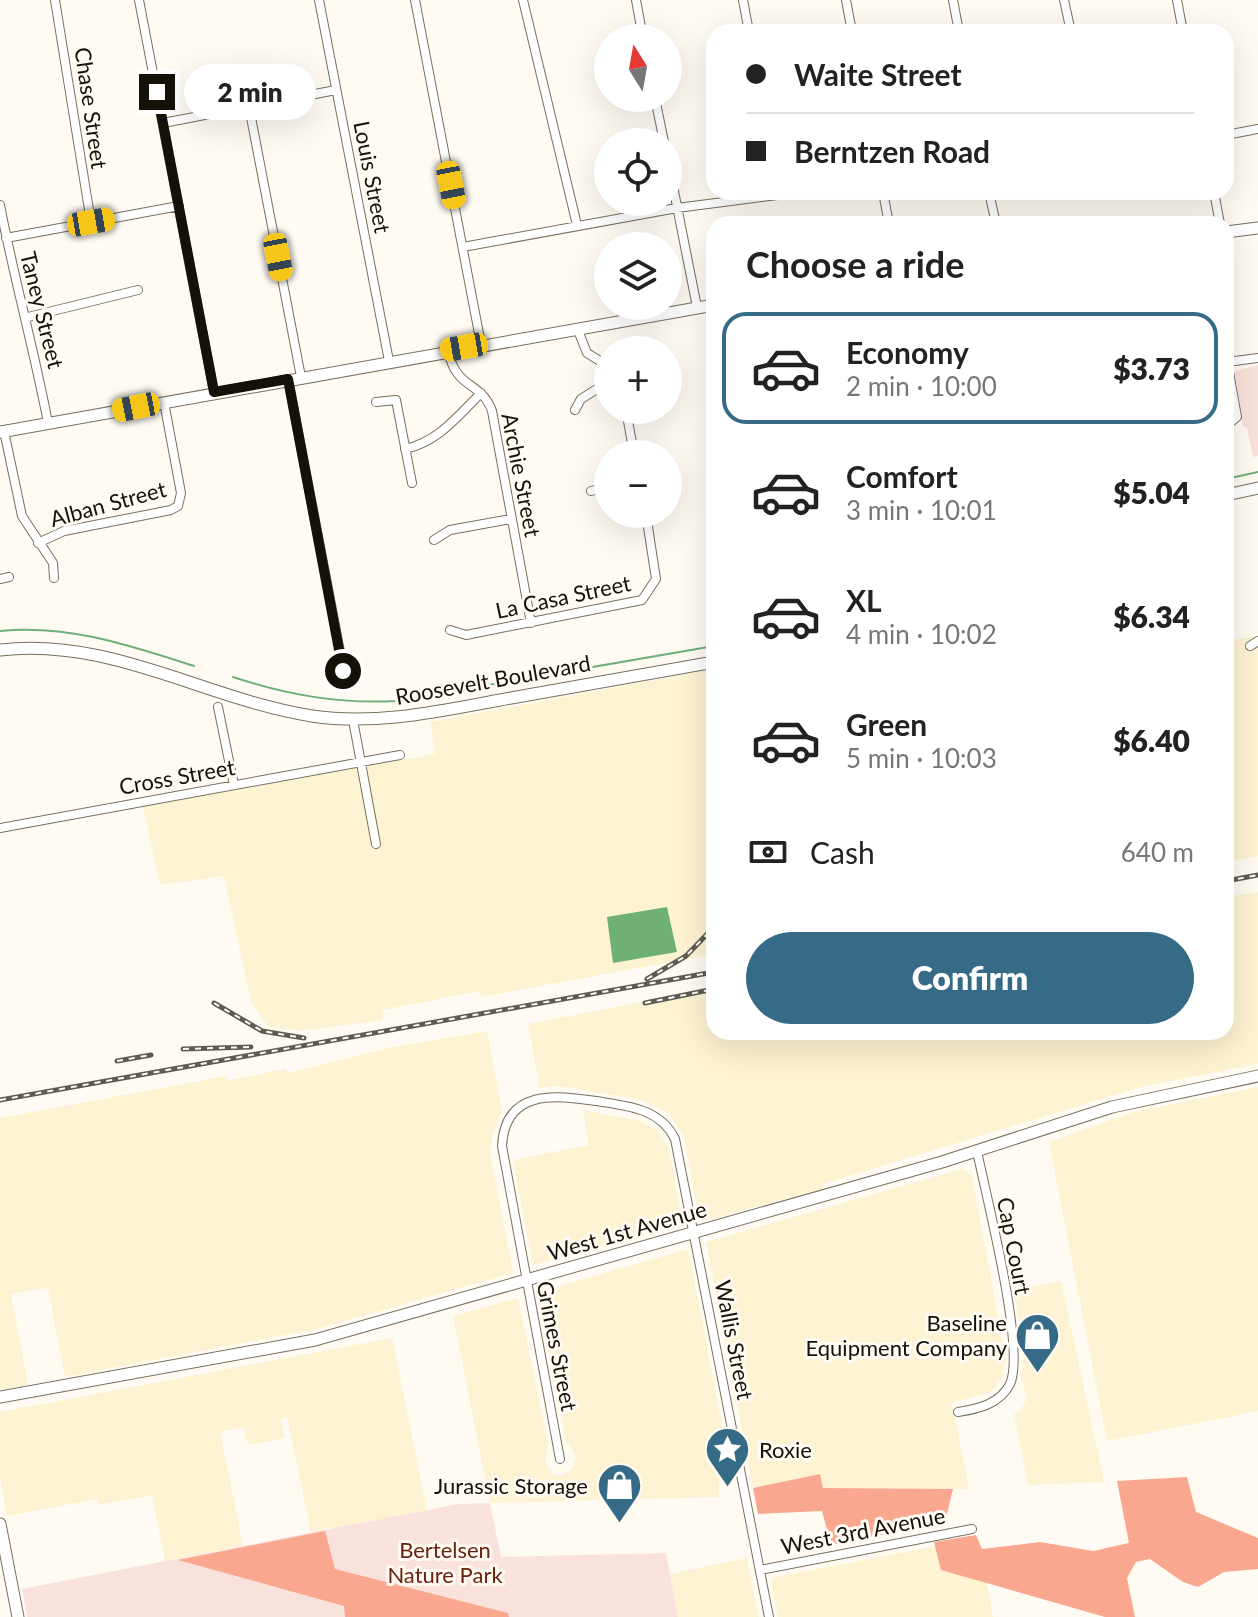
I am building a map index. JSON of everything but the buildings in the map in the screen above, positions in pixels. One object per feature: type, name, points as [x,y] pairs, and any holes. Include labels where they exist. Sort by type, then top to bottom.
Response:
[{"type":"street","name":"Chase Street","points":[[55,0],[91,222]]},
{"type":"street","points":[[139,0],[214,392]]},
{"type":"street","name":"Louis Street","points":[[319,0],[389,361]]},
{"type":"street","points":[[415,0],[481,344]]},
{"type":"street","points":[[523,0],[577,225]]},
{"type":"street","points":[[636,0],[640,24]]},
{"type":"street","points":[[743,0],[748,24]]},
{"type":"street","points":[[846,0],[850,24]]},
{"type":"street","points":[[953,0],[958,24]]},
{"type":"street","points":[[1064,0],[1069,24]]},
{"type":"street","points":[[1177,0],[1182,24]]},
{"type":"street","points":[[163,123],[336,90]]},
{"type":"street","points":[[249,107],[301,377]]},
{"type":"street","points":[[1234,134],[1258,129]]},
{"type":"street","points":[[682,207],[732,200]]},
{"type":"street","name":"Taney Street","points":[[0,205],[15,284],[28,317],[48,423]]},
{"type":"street","points":[[6,238],[179,206]]},
{"type":"street","points":[[463,247],[630,216]]},
{"type":"street","points":[[679,216],[697,307]]},
{"type":"street","points":[[1234,231],[1258,228]]},
{"type":"street","points":[[28,317],[138,290]]},
{"type":"street","points":[[54,578],[53,563],[21,513],[2,431],[706,306]]},
{"type":"street","points":[[577,327],[587,353],[594,357]]},
{"type":"street","name":"Archie Street","points":[[448,350],[454,373],[481,393],[492,411],[531,623]]},
{"type":"street","points":[[1234,359],[1258,358]]},
{"type":"street","points":[[288,379],[346,683]]},
{"type":"street","points":[[575,410],[581,399],[594,391]]},
{"type":"street","points":[[405,449],[420,446],[444,430],[481,393]]},
{"type":"street","points":[[376,402],[396,400],[412,483]]},
{"type":"street","points":[[1234,400],[1237,417],[1234,419]]},
{"type":"street","name":"Alban Street","points":[[38,543],[64,531],[171,510],[178,506],[181,493],[164,402]]},
{"type":"street","points":[[1234,493],[1258,488]]},
{"type":"street","points":[[434,540],[450,530],[511,519]]},
{"type":"street","name":"La Casa Street","points":[[450,630],[466,635],[632,605],[648,595],[656,579],[648,528]]},
{"type":"street","name":"Roosevelt Boulevard","points":[[0,650],[26,647],[79,650],[277,708],[353,720],[417,715],[706,663]]},
{"type":"street","points":[[218,707],[234,785]]},
{"type":"street","points":[[353,720],[376,844]]},
{"type":"street","name":"Cross Street","points":[[0,828],[400,755]]},
{"type":"street","name":"West 1st Avenue","points":[[0,1397],[302,1343],[977,1151],[1124,1104],[1258,1076]]},
{"type":"street","name":"Grimes Street","points":[[560,1459],[502,1146],[508,1122],[518,1109],[546,1095],[633,1107],[662,1120]]},
{"type":"street","name":"Wallis Street","points":[[662,1120],[671,1129],[679,1151],[769,1617]]},
{"type":"street","name":"Cap Court","points":[[977,1151],[1015,1352],[1013,1375],[1004,1394]]},
{"type":"street","points":[[958,1412],[985,1406],[1004,1394],[1012,1401]]},
{"type":"street","points":[[0,1524],[18,1617]]},
{"type":"street","name":"West 3rd Avenue","points":[[760,1570],[972,1529]]},
{"type":"shaded area","points":[[1258,636],[1258,856],[1234,860],[1234,640]]},
{"type":"shaded area","points":[[706,670],[706,955],[481,997],[480,991],[382,1010],[383,1020],[300,1031],[268,1026],[251,1002],[224,876],[160,885],[143,807],[435,754],[430,722]]},
{"type":"shaded area","points":[[1258,892],[1258,1064],[1141,1087],[823,1184],[823,1188],[705,1221],[699,1218],[684,1137],[668,1113],[641,1100],[558,1086],[540,1088],[528,1024],[706,990],[706,1040],[1234,1040],[1234,896]]},
{"type":"shaded area","points":[[667,907],[677,952],[613,963],[607,917]]},
{"type":"shaded area","points":[[487,1031],[502,1111],[490,1152],[513,1273],[317,1329],[65,1377],[48,1288],[11,1294],[28,1385],[0,1390],[0,1118],[227,1076],[228,1080],[286,1069],[287,1073],[393,1047]]},
{"type":"shaded area","points":[[1258,1087],[1258,1411],[1107,1441],[1049,1142],[1133,1112]]},
{"type":"shaded area","points":[[583,1110],[640,1121],[659,1131],[669,1149],[683,1224],[533,1265],[513,1160],[589,1145]]},
{"type":"shaded area","points":[[962,1169],[972,1176],[1006,1360],[1002,1378],[990,1392],[952,1403],[969,1489],[823,1488],[820,1474],[753,1488],[706,1242]]},
{"type":"shaded area","points":[[688,1249],[732,1477],[719,1478],[719,1497],[490,1503],[453,1316],[518,1298],[548,1444],[545,1462],[554,1474],[564,1474],[573,1468],[576,1456],[566,1441],[538,1292]]},
{"type":"shaded area","points":[[1061,1281],[1104,1482],[1028,1485],[1014,1414],[1021,1410],[1027,1398],[1021,1378],[1025,1350],[1013,1290]]},
{"type":"shaded area","points":[[392,1338],[427,1510],[311,1532],[287,1417],[281,1419],[285,1438],[248,1445],[244,1427],[220,1432],[243,1546],[165,1561],[152,1495],[98,1505],[97,1499],[7,1516],[0,1478],[0,1412]]},
{"type":"shaded area","points":[[820,1474],[823,1488],[953,1489],[945,1522],[831,1545],[822,1511],[758,1514],[753,1488]]},
{"type":"shaded area","points":[[1187,1477],[1196,1512],[1258,1538],[1258,1569],[1224,1572],[1198,1587],[1183,1582],[1150,1559],[1136,1562],[1127,1578],[1135,1617],[1105,1617],[941,1570],[934,1542],[976,1535],[982,1549],[1040,1542],[1093,1551],[1129,1543],[1117,1481]]},
{"type":"shaded area","points":[[325,1531],[335,1569],[508,1613],[509,1617],[345,1617],[344,1606],[178,1560]]},
{"type":"shaded area","points":[[978,1538],[993,1617],[778,1617],[771,1583],[775,1577]]},
{"type":"shaded area","points":[[747,1558],[759,1617],[678,1617],[670,1574]]},
{"type":"green space","points":[[1258,365],[1258,456],[1253,457],[1247,428],[1243,426],[1235,371]]},
{"type":"green space","name":"Bertelsen Nature Park","points":[[490,1503],[501,1557],[666,1553],[678,1617],[27,1617],[22,1589],[458,1504]]},
{"type":"waterway","points":[[1234,477],[1258,472]]},
{"type":"waterway","points":[[0,631],[50,631],[99,638],[194,666]]},
{"type":"waterway","points":[[233,677],[313,697],[396,701],[706,647]]},
{"type":"railway","points":[[1234,880],[1258,875]]},
{"type":"railway","points":[[647,979],[686,956],[706,935]]},
{"type":"railway","points":[[0,1100],[706,973]]},
{"type":"railway","points":[[645,1003],[706,991]]},
{"type":"railway","points":[[214,1003],[262,1031],[304,1038]]},
{"type":"railway","points":[[183,1049],[251,1047]]},
{"type":"railway","points":[[117,1061],[151,1055]]},
{"type":"place","name":"Baseline Equipment Company","points":[[1038,1375]]},
{"type":"place","name":"Roxie","points":[[728,1489]]},
{"type":"place","name":"Jurassic Storage","points":[[619,1525]]},
{"type":"route","points":[[157,92],[214,392],[288,379],[343,671]]}]
